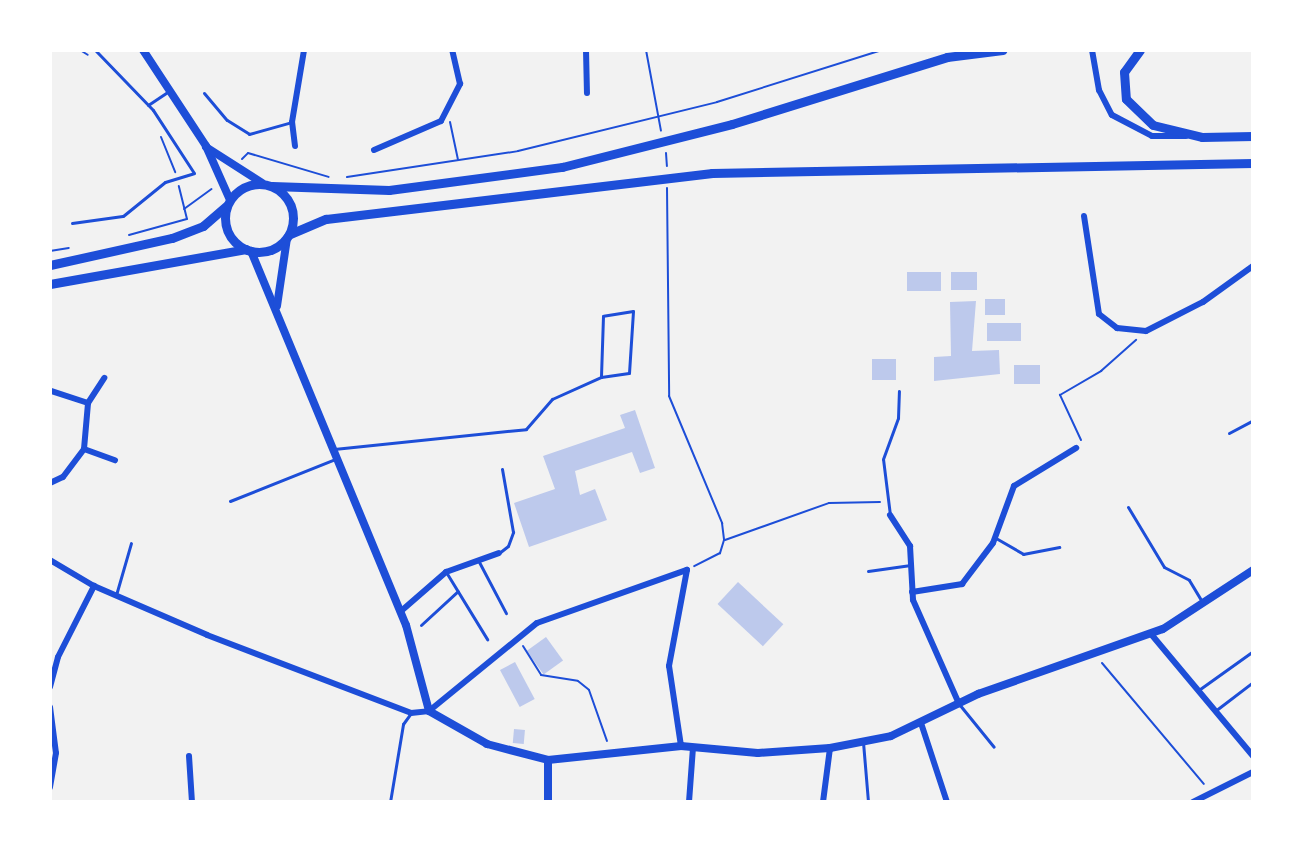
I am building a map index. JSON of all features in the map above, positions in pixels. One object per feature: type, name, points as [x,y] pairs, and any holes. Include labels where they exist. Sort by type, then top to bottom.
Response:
[{"type":"main road","points":[[50,265],[172,238],[203,226],[243,187],[267,185],[389,190],[562,167],[666,142],[947,57],[1002,50]]},
{"type":"main road","points":[[1140,50],[1124,72],[1126,99],[1153,125],[1202,137],[1253,136]]},
{"type":"main road","points":[[50,284],[248,250],[271,250],[288,236],[326,219],[668,177],[1253,163]]},
{"type":"main road","points":[[267,185],[289,201],[288,236]]},
{"type":"main road","points":[[229,202],[230,235],[248,250]]},
{"type":"street","points":[[143,50],[167,92],[206,146],[229,202]]},
{"type":"street","points":[[295,146],[292,122],[304,50]]},
{"type":"street","points":[[374,150],[441,121],[460,84],[452,50]]},
{"type":"street","points":[[586,50],[587,93]]},
{"type":"street","points":[[1092,50],[1099,90],[1112,115],[1152,136],[1202,137]]},
{"type":"street","points":[[206,146],[267,185]]},
{"type":"street","points":[[1084,216],[1099,314],[1117,328],[1146,331],[1203,302],[1253,266]]},
{"type":"street","points":[[277,307],[288,236]]},
{"type":"street","points":[[248,250],[277,307],[293,362],[400,612],[429,711],[487,744],[548,760],[610,750],[681,746],[758,753],[830,748],[863,742],[921,723],[959,704],[1151,634],[1253,570]]},
{"type":"street","points":[[50,483],[63,477],[84,449],[88,403],[104,378]]},
{"type":"street","points":[[51,391],[88,403]]},
{"type":"street","points":[[912,592],[962,584],[982,564],[1014,486],[1076,448]]},
{"type":"street","points":[[84,449],[115,460]]},
{"type":"street","points":[[890,515],[910,546],[912,592],[959,704]]},
{"type":"street","points":[[400,612],[446,572],[499,553]]},
{"type":"street","points":[[50,560],[94,586],[411,713],[429,711],[537,623],[687,570]]},
{"type":"street","points":[[681,746],[669,666],[687,570]]},
{"type":"street","points":[[50,687],[51,674],[94,586]]},
{"type":"street","points":[[1151,634],[1253,756]]},
{"type":"street","points":[[50,707],[56,753],[50,787]]},
{"type":"street","points":[[921,723],[947,802]]},
{"type":"street","points":[[689,802],[693,747]]},
{"type":"street","points":[[823,802],[830,748]]},
{"type":"street","points":[[189,756],[192,802]]},
{"type":"street","points":[[548,760],[548,802]]},
{"type":"street","points":[[1193,802],[1253,772]]},
{"type":"lane","points":[[72,223],[123,216],[165,182],[178,181],[194,173],[148,105],[95,50]]},
{"type":"lane","points":[[148,105],[167,92]]},
{"type":"lane","points":[[204,93],[227,120],[249,134],[292,122]]},
{"type":"lane","points":[[331,449],[526,429],[552,399],[601,377],[629,373],[633,311],[603,316],[601,377]]},
{"type":"lane","points":[[890,515],[881,477],[898,418],[899,391]]},
{"type":"lane","points":[[1229,433],[1253,420]]},
{"type":"lane","points":[[230,501],[267,482],[335,459]]},
{"type":"lane","points":[[499,553],[508,546],[513,532],[502,469]]},
{"type":"lane","points":[[1128,507],[1164,567],[1189,580],[1203,603]]},
{"type":"lane","points":[[994,537],[1023,554],[1059,547]]},
{"type":"lane","points":[[116,595],[131,543]]},
{"type":"lane","points":[[478,560],[506,613]]},
{"type":"lane","points":[[868,571],[911,565]]},
{"type":"lane","points":[[446,572],[487,639]]},
{"type":"lane","points":[[421,625],[458,591]]},
{"type":"lane","points":[[1197,692],[1253,651]]},
{"type":"lane","points":[[1214,711],[1253,682]]},
{"type":"lane","points":[[959,704],[994,747]]},
{"type":"lane","points":[[390,802],[403,724],[411,713]]},
{"type":"lane","points":[[863,742],[868,802]]},
{"type":"path","points":[[80,50],[94,60]]},
{"type":"path","points":[[646,50],[655,117],[666,142],[669,396],[722,523],[724,540],[720,553],[687,570]]},
{"type":"path","points":[[235,167],[248,153],[335,178],[518,151],[655,117],[882,50]]},
{"type":"path","points":[[126,236],[187,219],[178,181],[160,134]]},
{"type":"path","points":[[184,209],[220,181]]},
{"type":"path","points":[[50,251],[83,246]]},
{"type":"path","points":[[1076,448],[1082,438],[1060,395],[1101,371],[1146,331]]},
{"type":"path","points":[[724,540],[755,533],[829,503],[882,502],[890,515]]},
{"type":"path","points":[[519,638],[541,675],[578,681],[589,690],[610,750]]},
{"type":"path","points":[[1096,656],[1212,793]]},
{"type":"building","points":[[907,272],[941,272],[941,291],[907,291]]},
{"type":"building","points":[[951,272],[977,272],[977,290],[951,290]]},
{"type":"building","points":[[985,299],[1005,299],[1005,315],[985,315]]},
{"type":"building","points":[[976,301],[972,351],[999,350],[1000,374],[934,381],[934,357],[951,356],[950,302]]},
{"type":"building","points":[[987,323],[1021,323],[1021,341],[987,341]]},
{"type":"building","points":[[872,359],[896,359],[896,380],[872,380]]},
{"type":"building","points":[[1014,365],[1040,365],[1040,384],[1014,384]]},
{"type":"building","points":[[635,410],[655,468],[640,473],[632,452],[575,471],[580,495],[595,489],[607,520],[529,547],[514,503],[555,489],[543,456],[625,428],[620,415]]},
{"type":"building","points":[[738,582],[783,624],[763,646],[718,604]]},
{"type":"building","points":[[546,637],[563,660],[544,675],[527,651]]},
{"type":"building","points":[[515,662],[535,699],[520,707],[500,670]]},
{"type":"building","points":[[514,729],[525,730],[524,744],[513,743]]}]
